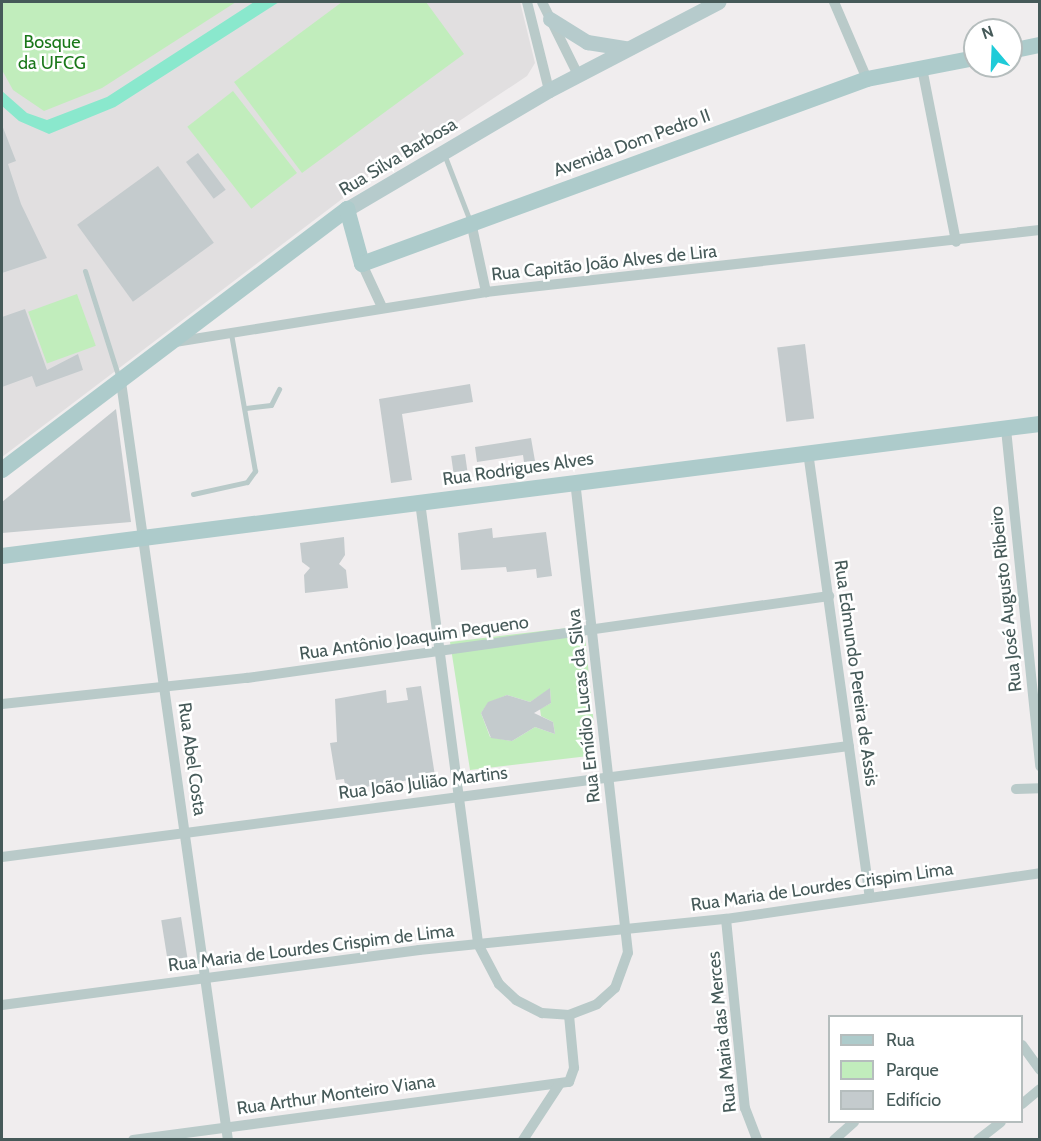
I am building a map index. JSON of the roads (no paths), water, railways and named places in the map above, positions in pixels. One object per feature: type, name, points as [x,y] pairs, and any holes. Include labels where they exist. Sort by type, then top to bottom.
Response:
[{"type":"main road","name":"Rua Silva Barbosa","points":[[2,470],[347,209],[549,90],[718,2]]},
{"type":"main road","points":[[550,19],[586,42],[629,48]]},
{"type":"main road","points":[[1023,49],[1040,45]]},
{"type":"main road","name":"Avenida Dom Pedro II","points":[[362,264],[471,222],[867,79],[963,60]]},
{"type":"main road","points":[[347,209],[362,264]]},
{"type":"main road","name":"Rua Rodrigues Alves","points":[[2,556],[575,481],[1040,424]]},
{"type":"street","points":[[527,2],[549,90]]},
{"type":"street","points":[[542,2],[578,75]]},
{"type":"street","points":[[834,2],[867,79]]},
{"type":"street","points":[[922,68],[956,242]]},
{"type":"street","points":[[471,222],[486,292]]},
{"type":"street","name":"Rua Capitão João Alves de Lira","points":[[174,342],[486,292],[1040,231]]},
{"type":"street","points":[[362,264],[382,307]]},
{"type":"street","name":"Rua Abel Costa","points":[[121,382],[146,536],[186,835],[210,979],[228,1140]]},
{"type":"street","name":"Rua José Augusto Ribeiro","points":[[1006,429],[1040,766]]},
{"type":"street","name":"Rua Edmundo Pereira de Assis","points":[[808,452],[870,898]]},
{"type":"street","name":"Rua Emídio Lucas da Silva","points":[[569,1015],[597,1004],[615,988],[628,953],[575,481]]},
{"type":"street","points":[[420,502],[438,648],[461,795],[478,944],[499,984],[516,1000],[542,1012],[569,1015],[574,1077],[559,1085],[523,1140]]},
{"type":"street","name":"Rua Antônio Joaquim Pequeno","points":[[2,704],[165,686],[438,648],[593,631],[829,596]]},
{"type":"street","name":"Rua João Julião Martins","points":[[2,857],[186,835],[461,795],[609,779],[849,746]]},
{"type":"street","points":[[1016,789],[1040,788]]},
{"type":"street","name":"Rua Maria de Lourdes Crispim Lima","points":[[626,928],[726,919],[1040,873]]},
{"type":"street","name":"Rua Maria das Merces","points":[[726,919],[745,1108],[757,1140]]},
{"type":"street","name":"Rua Maria de Lourdes Crispim de Lima","points":[[2,1005],[478,944],[626,928]]},
{"type":"street","points":[[1023,1046],[1040,1070]]},
{"type":"street","name":"Rua Arthur Monteiro Viana","points":[[133,1140],[559,1085]]},
{"type":"street","points":[[1023,1103],[1040,1089]]},
{"type":"street","points":[[834,1140],[853,1123]]},
{"type":"street","points":[[978,1140],[999,1123]]},
{"type":"lane","points":[[443,152],[471,222]]},
{"type":"lane","points":[[86,271],[121,382]]},
{"type":"lane","points":[[193,494],[247,482],[255,471],[246,408],[231,332]]},
{"type":"lane","points":[[246,408],[271,405],[279,389]]},
{"type":"park label","name":"Bosque da UFCG","points":[[52,53]]}]
